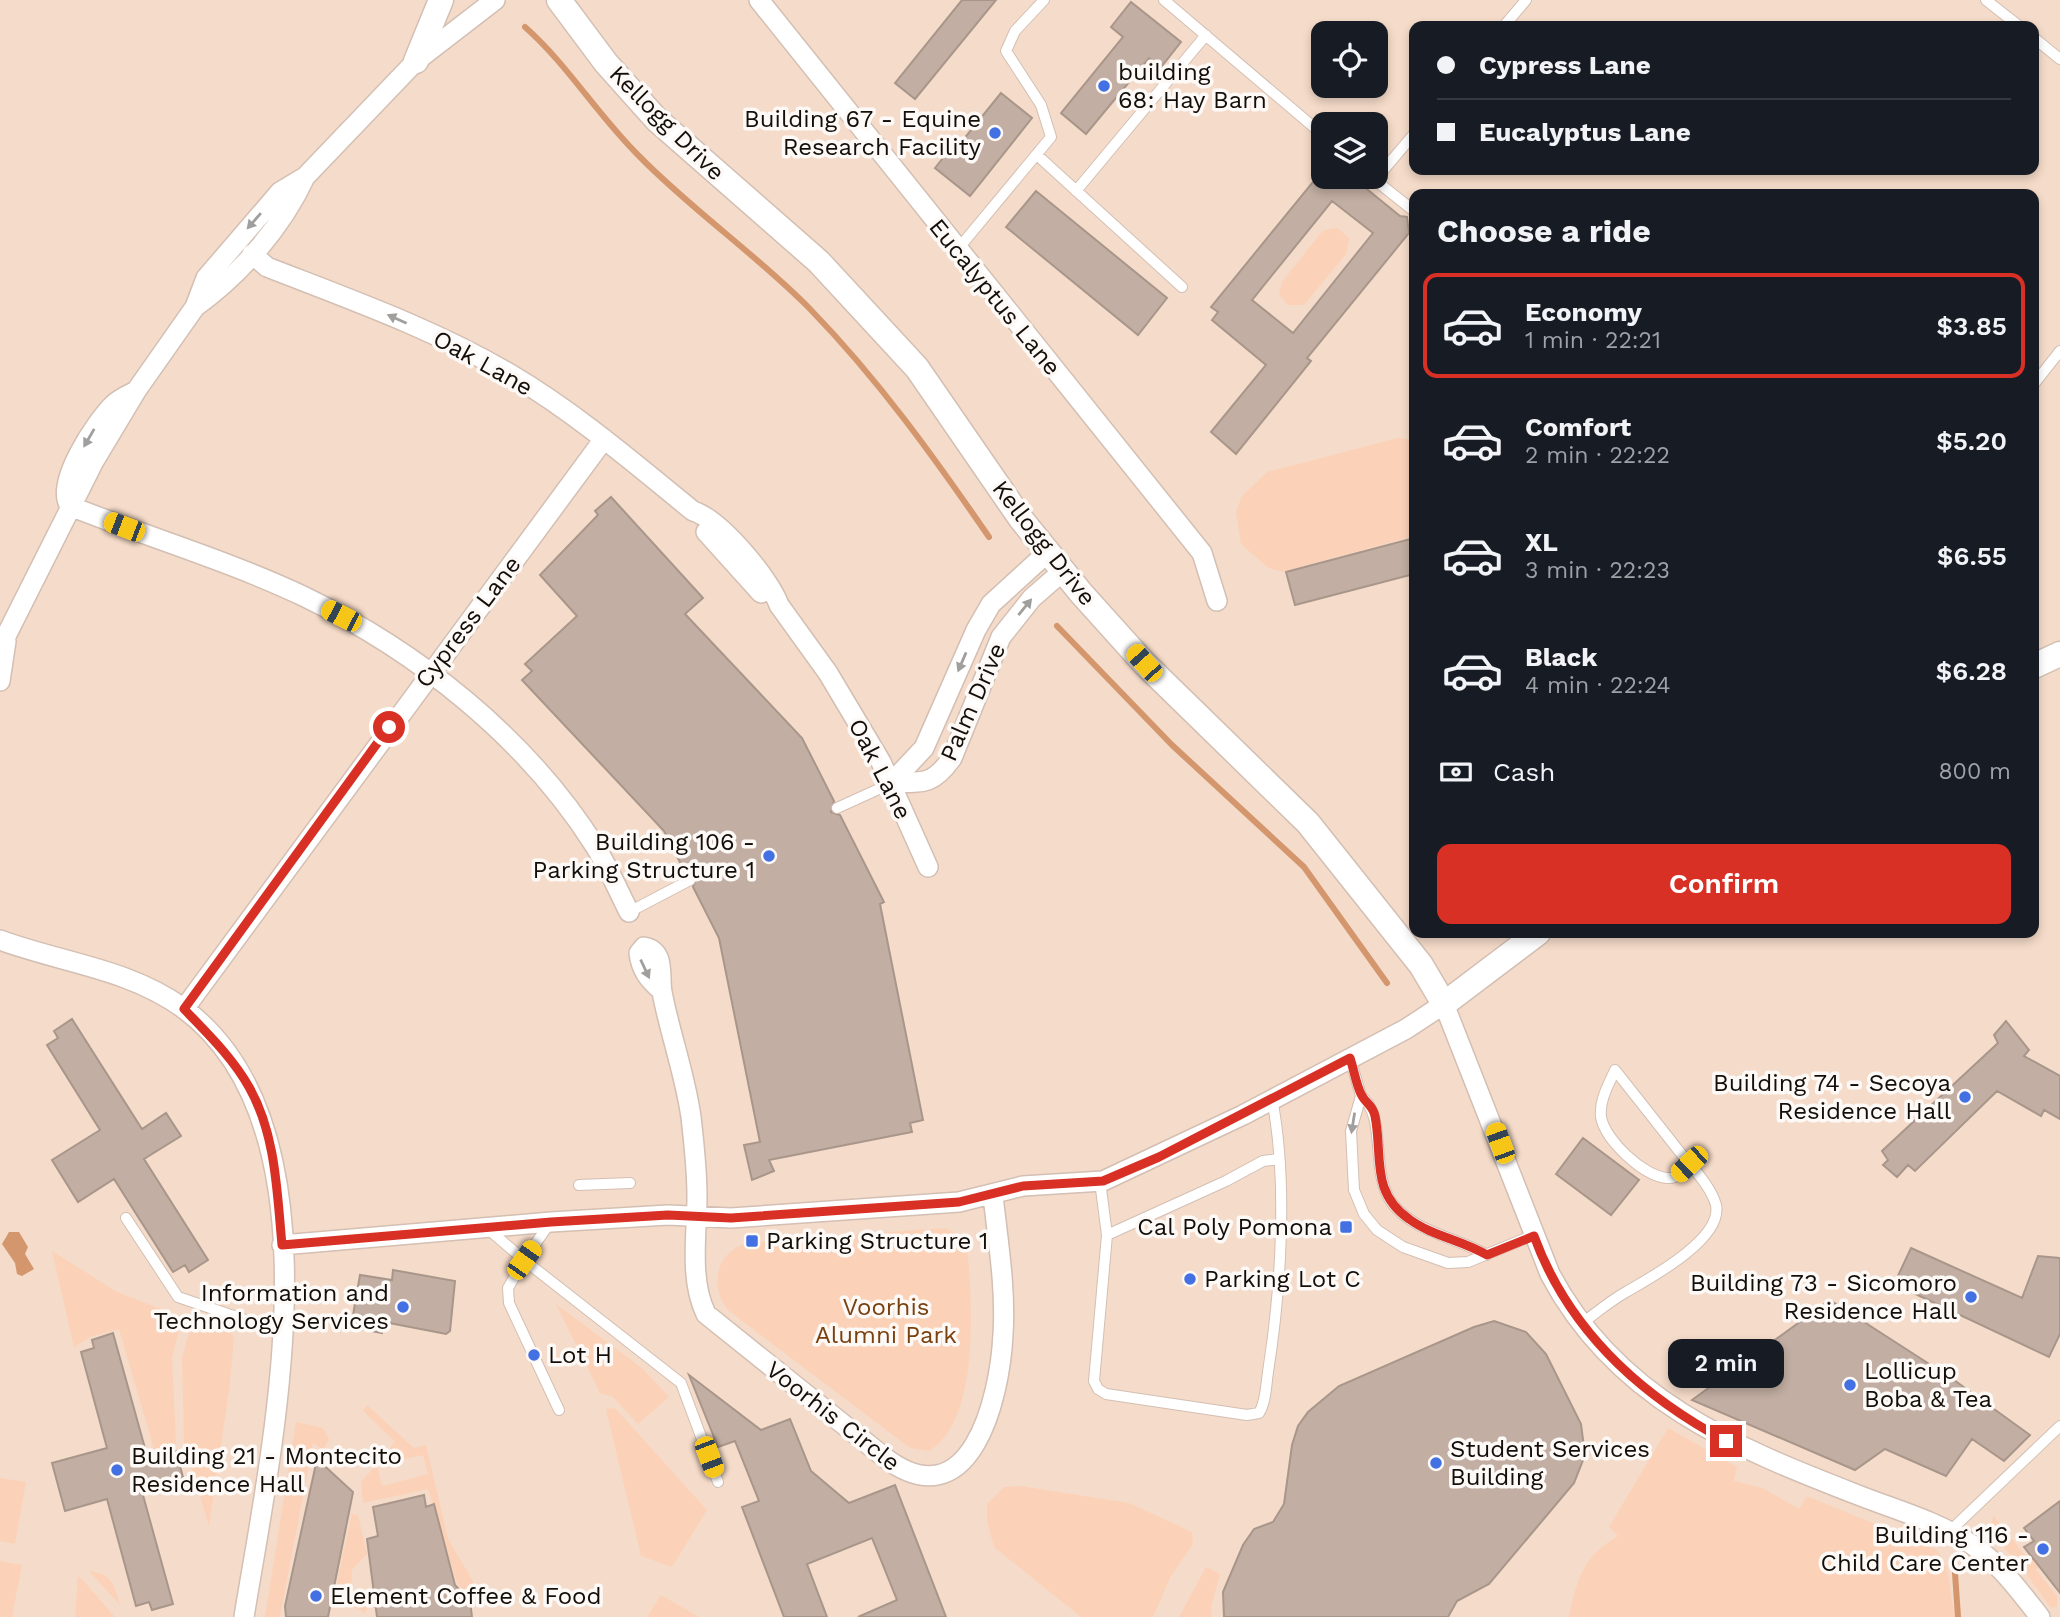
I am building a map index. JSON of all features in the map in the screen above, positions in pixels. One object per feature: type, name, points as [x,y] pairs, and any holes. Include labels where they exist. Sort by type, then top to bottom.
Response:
[{"type":"street","points":[[416,61],[441,0]]},
{"type":"street","points":[[0,681],[3,645],[70,506],[66,493],[69,472],[98,423],[114,403],[136,391],[195,307],[206,278],[280,192],[305,177],[416,61],[495,0]]},
{"type":"street","name":"Kellogg Drive","points":[[559,0],[606,63],[657,120],[819,262],[917,368],[1055,561],[1144,663],[1308,823],[1414,956],[1444,1004]]},
{"type":"street","name":"Eucalyptus Lane","points":[[759,0],[1202,552],[1217,600]]},
{"type":"street","points":[[195,307],[221,289],[252,254],[293,203],[305,177]]},
{"type":"street","name":"Oak Lane","points":[[252,254],[267,267],[418,328],[509,374],[604,439],[693,511],[699,524],[732,563],[765,597],[779,605],[828,673],[892,782],[928,867]]},
{"type":"street","name":"Cypress Lane","points":[[184,1009],[604,439]]},
{"type":"street","points":[[70,506],[300,595],[362,626],[431,673],[494,727],[551,787],[595,846],[629,912]]},
{"type":"street","name":"Palm Drive","points":[[892,782],[924,748],[975,630],[991,604],[1055,561]]},
{"type":"street","name":"Palm Drive","points":[[892,782],[926,783],[942,772],[951,758],[1001,637],[1032,598],[1055,561]]},
{"type":"street","points":[[2039,664],[2060,654]]},
{"type":"street","points":[[282,1245],[551,1222],[731,1218],[959,1202],[993,1196],[1023,1186],[1103,1181],[1149,1162],[1406,1030],[1531,938]]},
{"type":"street","points":[[0,940],[115,973],[184,1009],[222,1049],[251,1090],[267,1133],[274,1167],[282,1245],[285,1328],[280,1396],[244,1617]]},
{"type":"street","points":[[661,990],[677,1046],[691,1117],[697,1217]]},
{"type":"street","points":[[1444,1004],[1534,1236],[1560,1293],[1581,1324],[1638,1382],[1699,1426],[1790,1468],[1950,1531],[1999,1567],[2039,1617]]},
{"type":"street","name":"Voorhis Circle","points":[[697,1217],[698,1290],[706,1314],[715,1324],[899,1469],[918,1476],[939,1477],[959,1466],[974,1446],[997,1382],[1004,1332],[993,1196]]},
{"type":"lane","points":[[957,249],[1051,137],[1041,105],[1006,51],[1015,31],[1044,0]]},
{"type":"lane","points":[[1164,0],[1311,125]]},
{"type":"lane","points":[[1508,21],[1526,0]]},
{"type":"lane","points":[[1986,0],[2013,21]]},
{"type":"lane","points":[[1076,191],[1206,35]]},
{"type":"lane","points":[[2039,42],[2060,59]]},
{"type":"lane","points":[[1388,163],[1409,140]]},
{"type":"lane","points":[[1037,155],[1182,287]]},
{"type":"lane","points":[[1387,189],[1409,207]]},
{"type":"lane","points":[[2039,378],[2060,351]]},
{"type":"lane","points":[[837,808],[892,782]]},
{"type":"lane","points":[[629,912],[690,880]]},
{"type":"lane","points":[[1350,1058],[1361,1096],[1351,1131],[1350,1159],[1354,1190],[1364,1214],[1377,1230],[1428,1258],[1458,1263],[1487,1255],[1534,1236]]},
{"type":"lane","points":[[1581,1324],[1625,1292],[1668,1268],[1710,1229],[1716,1218],[1716,1206],[1689,1164],[1615,1070],[1601,1103],[1601,1114],[1603,1125],[1618,1149],[1653,1174],[1668,1178],[1677,1176],[1689,1164]]},
{"type":"lane","points":[[1361,1096],[1371,1103],[1375,1117],[1380,1175],[1392,1202],[1407,1218],[1422,1228],[1466,1242],[1487,1255]]},
{"type":"lane","points":[[1103,1181],[1101,1189],[1107,1235],[1094,1381],[1098,1390],[1106,1394],[1247,1415],[1259,1413],[1273,1340],[1279,1159],[1272,1099]]},
{"type":"lane","points":[[1107,1235],[1226,1181],[1263,1161],[1279,1159]]},
{"type":"lane","points":[[579,1185],[630,1183]]},
{"type":"lane","points":[[126,1218],[178,1297],[266,1326],[285,1328]]},
{"type":"lane","points":[[551,1222],[508,1288],[509,1303],[559,1410]]},
{"type":"lane","points":[[488,1228],[524,1260],[681,1383],[718,1482]]},
{"type":"lane","points":[[1950,1531],[2060,1426]]},
{"type":"shaded area","points":[[0,0],[2060,0],[2060,1617],[0,1617]]},
{"type":"shaded area","points":[[9,1232],[19,1232],[28,1247],[25,1254],[34,1269],[22,1276],[17,1274],[15,1263],[2,1244]]},
{"type":"green space","points":[[1338,228],[1349,238],[1347,253],[1304,305],[1287,305],[1279,294],[1282,282],[1324,230]]},
{"type":"green space","points":[[1398,438],[1409,439],[1409,537],[1282,572],[1267,567],[1241,544],[1236,511],[1242,496],[1267,472]]},
{"type":"green space","name":"Voorhis Alumni Park","points":[[944,1228],[961,1236],[967,1247],[971,1326],[969,1357],[958,1414],[946,1436],[929,1451],[910,1448],[729,1311],[719,1292],[718,1272],[722,1262],[728,1254],[747,1243]]},
{"type":"green space","points":[[52,1251],[117,1292],[182,1317],[172,1359],[176,1443],[154,1449],[119,1329],[90,1337],[74,1347]]},
{"type":"green space","points":[[556,1304],[642,1368],[669,1397],[638,1424],[613,1397],[600,1393]]},
{"type":"green space","points":[[193,1319],[230,1331],[234,1338],[209,1526],[184,1443],[182,1358]]},
{"type":"green space","points":[[367,1405],[414,1448],[426,1445],[448,1539],[477,1588],[471,1599],[457,1583],[428,1489],[363,1503],[361,1482],[377,1464],[382,1486],[428,1474],[423,1455],[384,1463],[382,1458],[395,1442],[363,1411]]},
{"type":"green space","points":[[615,1408],[707,1510],[672,1567],[641,1556],[606,1409]]},
{"type":"green space","points":[[296,1422],[323,1428],[329,1439],[323,1450],[313,1443],[280,1617],[265,1617]]},
{"type":"green space","points":[[1668,1428],[1737,1467],[1734,1481],[1763,1488],[1799,1509],[1807,1496],[1937,1550],[1949,1575],[1956,1617],[1569,1617],[1583,1570],[1597,1552],[1618,1536],[1609,1527]]},
{"type":"green space","points":[[0,1478],[26,1482],[15,1544],[0,1541]]},
{"type":"green space","points":[[1020,1486],[1129,1503],[1192,1532],[1193,1544],[1171,1576],[1153,1617],[1081,1617],[994,1547],[987,1521],[987,1504],[1004,1487]]},
{"type":"green space","points":[[352,1514],[358,1515],[367,1554],[352,1570],[351,1589],[367,1608],[365,1613],[341,1599],[337,1582]]},
{"type":"green space","points":[[1993,1515],[2028,1559],[2038,1553],[2044,1561],[2036,1570],[2057,1596],[2057,1606],[2051,1608],[2020,1565],[1996,1539],[1991,1531]]},
{"type":"green space","points":[[0,1561],[22,1565],[12,1617],[0,1617]]},
{"type":"green space","points":[[1206,1567],[1220,1574],[1211,1607],[1212,1617],[1179,1617]]},
{"type":"green space","points":[[89,1571],[97,1572],[111,1581],[120,1605]]},
{"type":"green space","points":[[80,1577],[115,1617],[75,1617]]},
{"type":"green space","points":[[661,1595],[699,1617],[647,1617]]},
{"type":"building","points":[[962,0],[996,0],[915,99],[895,83]]},
{"type":"building","points":[[1131,2],[1181,42],[1161,67],[1149,58],[1086,134],[1061,113],[1123,37],[1111,27]]},
{"type":"building","name":"Building 67 - Equine Research Facility","points":[[1001,93],[1032,118],[970,196],[935,168],[951,148],[955,150]]},
{"type":"building","points":[[1311,184],[1311,189],[1367,189],[1400,216],[1407,217],[1409,233],[1307,358],[1311,361],[1236,454],[1211,432],[1266,365],[1212,320],[1218,312],[1211,307]],"holes":[[[1332,201],[1373,233],[1293,333],[1252,300]]]},
{"type":"building","points":[[1036,191],[1167,298],[1138,335],[1006,227]]},
{"type":"building","name":"Building 106 - Parking Structure 1","points":[[611,497],[703,598],[685,614],[802,738],[834,801],[831,812],[840,815],[884,902],[880,904],[923,1120],[910,1123],[912,1132],[769,1160],[774,1171],[752,1180],[744,1145],[760,1142],[719,938],[693,887],[697,877],[686,874],[664,831],[522,680],[532,671],[525,664],[577,616],[540,575],[598,515],[595,511]]},
{"type":"building","points":[[1409,539],[1409,575],[1295,605],[1286,572]]},
{"type":"building","points":[[72,1019],[142,1129],[166,1113],[181,1136],[144,1159],[208,1260],[189,1272],[185,1265],[173,1272],[114,1179],[78,1202],[52,1160],[100,1130],[47,1045],[58,1038],[54,1031]]},
{"type":"building","name":"Building 74 - Secoya Residence Hall","points":[[2006,1021],[2029,1050],[2024,1056],[2060,1076],[2060,1119],[2044,1110],[2041,1116],[1997,1091],[1915,1171],[1908,1165],[1897,1177],[1883,1165],[1888,1160],[1882,1151],[1998,1043],[1994,1035]]},
{"type":"building","points":[[1583,1138],[1639,1180],[1611,1215],[1556,1174]]},
{"type":"building","name":"Building 73 - Sicomoro Residence Hall","points":[[1911,1248],[2022,1298],[2038,1256],[2060,1258],[2060,1334],[2049,1357],[1909,1291],[1911,1287],[1896,1280]]},
{"type":"building","name":"Information and Technology Services","points":[[393,1270],[455,1281],[450,1331],[446,1334],[384,1322],[382,1333],[351,1327],[360,1275],[392,1280]]},
{"type":"building","points":[[1830,1300],[1954,1380],[2030,1435],[2004,1461],[1972,1439],[1946,1476],[1885,1449],[1855,1470],[1692,1400]]},
{"type":"building","name":"Student Services Building","points":[[1494,1321],[1526,1332],[1546,1354],[1581,1424],[1585,1455],[1574,1483],[1489,1584],[1457,1601],[1448,1617],[1224,1617],[1223,1592],[1243,1545],[1254,1529],[1273,1522],[1284,1504],[1292,1445],[1298,1426],[1308,1412],[1339,1386],[1474,1327]]},
{"type":"building","name":"Building 21 - Montecito Residence Hall","points":[[113,1333],[148,1459],[176,1451],[183,1477],[141,1488],[173,1604],[152,1610],[149,1602],[136,1606],[107,1499],[65,1511],[52,1463],[107,1448],[81,1352],[94,1348],[92,1340]]},
{"type":"building","points":[[689,1375],[761,1430],[790,1419],[811,1471],[849,1503],[895,1485],[946,1617],[858,1617],[897,1600],[872,1538],[807,1564],[827,1617],[784,1617],[742,1507],[759,1501],[735,1441],[718,1447]]},
{"type":"building","points":[[317,1459],[353,1492],[328,1617],[286,1617],[285,1606]]},
{"type":"building","points":[[424,1495],[426,1507],[434,1504],[455,1585],[470,1601],[472,1617],[377,1617],[367,1539],[378,1536],[373,1507]]},
{"type":"building","name":"Building 116 - Child Care Center","points":[[2060,1501],[2060,1593],[2024,1547],[2034,1541],[2024,1528]]},
{"type":"waterway","points":[[525,27],[640,157],[681,196],[790,289],[835,336],[904,419],[989,537]]},
{"type":"waterway","points":[[1057,626],[1172,745],[1304,867],[1387,983]]},
{"type":"waterway","points":[[1955,1573],[1958,1617]]},
{"type":"place","name":"building 68: Hay Barn","points":[[1104,86]]},
{"type":"place","name":"Building 67 - Equine Research Facility","points":[[995,133]]},
{"type":"place","name":"Building 106 - Parking Structure 1","points":[[769,856]]},
{"type":"place","name":"Building 74 - Secoya Residence Hall","points":[[1965,1097]]},
{"type":"place","name":"Cal Poly Pomona","points":[[1346,1227]]},
{"type":"place","name":"Parking Structure 1","points":[[752,1241]]},
{"type":"place","name":"Parking Lot C","points":[[1190,1279]]},
{"type":"place","name":"Building 73 - Sicomoro Residence Hall","points":[[1971,1297]]},
{"type":"place","name":"Information and Technology Services","points":[[403,1307]]},
{"type":"place","name":"Lot H","points":[[534,1355]]},
{"type":"place","name":"Lollicup Boba & Tea","points":[[1850,1385]]},
{"type":"place","name":"Student Services Building","points":[[1436,1463]]},
{"type":"place","name":"Building 21 - Montecito Residence Hall","points":[[117,1470]]},
{"type":"place","name":"Building 116 - Child Care Center","points":[[2043,1549]]},
{"type":"place","name":"Element Coffee & Food","points":[[316,1596]]},
{"type":"route","points":[[389,727],[184,1009],[214,1040],[251,1090],[267,1133],[276,1179],[282,1245],[551,1222],[668,1215],[731,1218],[959,1202],[993,1196],[1023,1186],[1103,1181],[1159,1157],[1350,1058],[1358,1078],[1361,1096],[1371,1103],[1375,1117],[1376,1154],[1386,1192],[1407,1218],[1422,1228],[1466,1242],[1487,1255],[1534,1236],[1565,1302],[1608,1354],[1668,1406],[1726,1441]]}]
